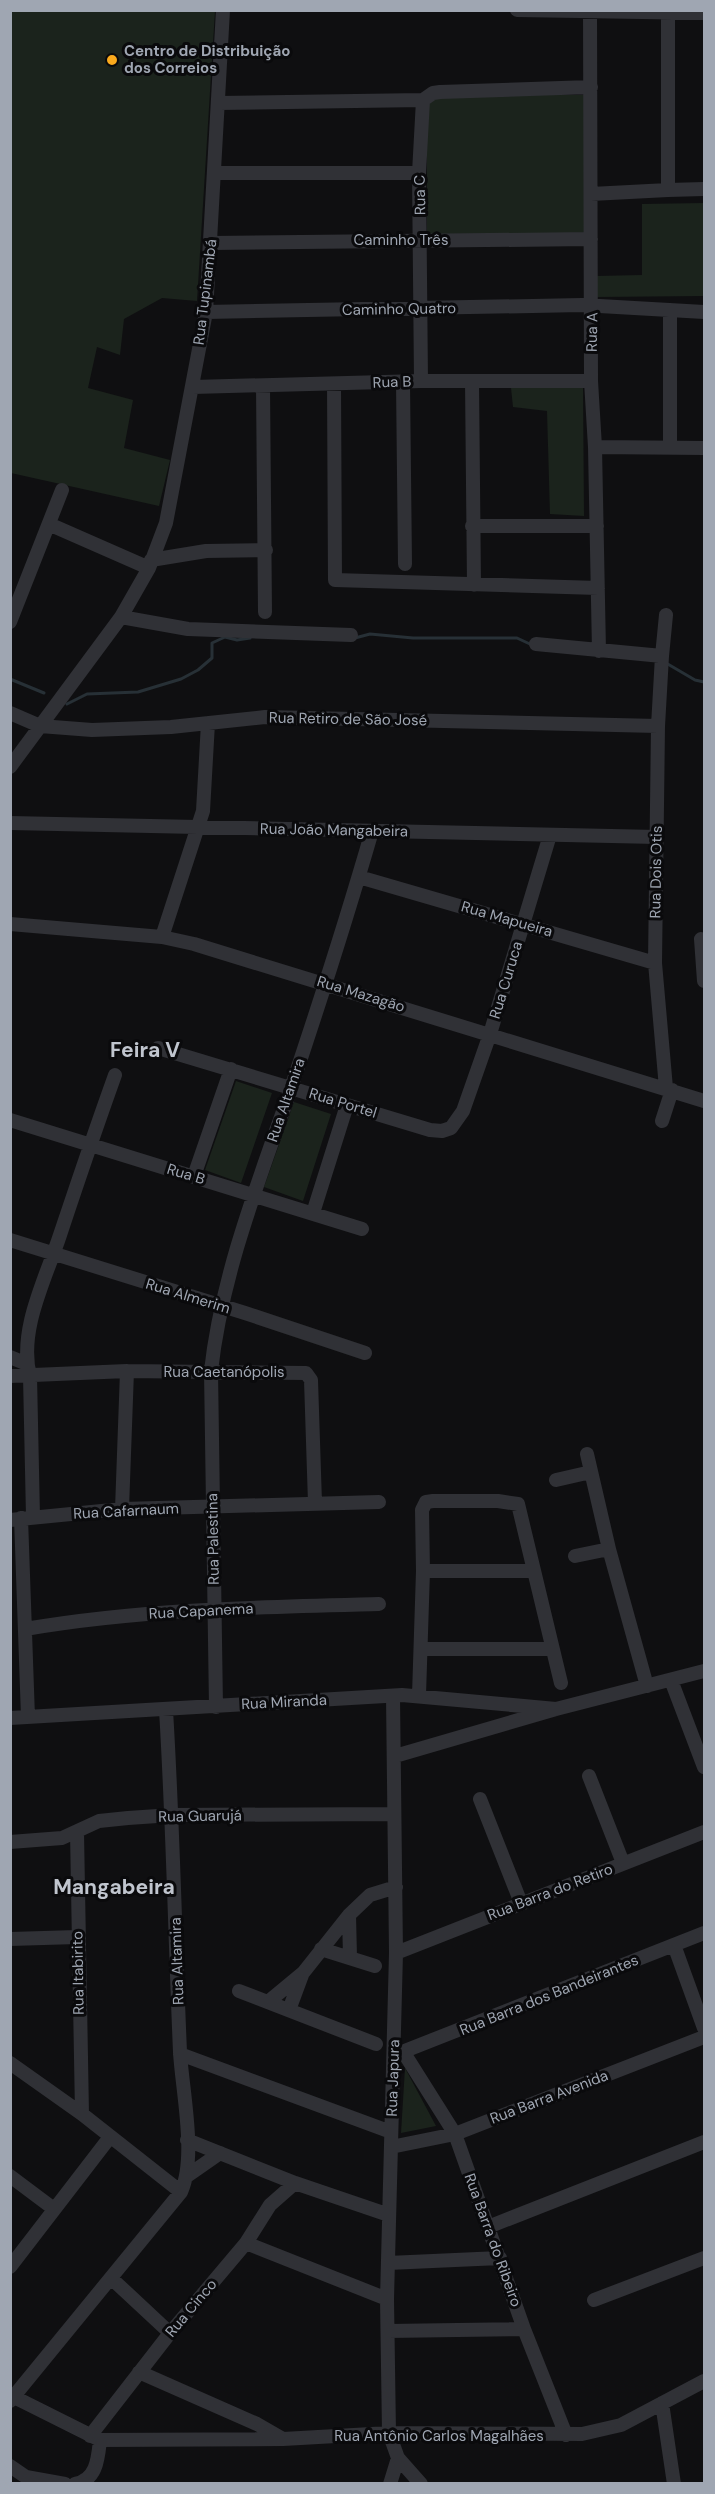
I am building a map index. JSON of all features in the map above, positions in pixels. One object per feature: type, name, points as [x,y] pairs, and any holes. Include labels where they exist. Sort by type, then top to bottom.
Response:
[{"type":"street","name":"Rua Tupinambá","points":[[10,767],[121,616],[150,564],[166,523],[206,312],[212,243],[223,10]]},
{"type":"street","points":[[517,10],[705,13]]},
{"type":"street","name":"Rua A","points":[[590,12],[593,307],[591,381],[595,447],[599,651]]},
{"type":"street","points":[[668,13],[668,190]]},
{"type":"street","points":[[219,104],[423,100],[433,93],[440,92],[591,87]]},
{"type":"street","name":"Rua C","points":[[421,381],[419,173],[423,100]]},
{"type":"street","points":[[215,173],[419,173]]},
{"type":"street","points":[[591,194],[705,189]]},
{"type":"street","name":"Caminho Três","points":[[212,243],[591,239]]},
{"type":"street","name":"Caminho Quatro","points":[[206,312],[593,307],[705,312]]},
{"type":"street","points":[[670,310],[670,448]]},
{"type":"street","name":"Rua B","points":[[193,387],[421,381],[591,381]]},
{"type":"street","points":[[472,381],[474,585]]},
{"type":"street","points":[[403,382],[405,564]]},
{"type":"street","points":[[334,384],[335,580],[598,588]]},
{"type":"street","points":[[263,386],[265,612]]},
{"type":"street","points":[[595,447],[705,448]]},
{"type":"street","points":[[10,622],[51,525],[62,490]]},
{"type":"street","points":[[51,525],[150,564],[214,550],[266,550]]},
{"type":"street","points":[[472,526],[597,526]]},
{"type":"street","points":[[10,579],[24,585]]},
{"type":"street","name":"Rua Dois Otis","points":[[666,615],[658,726],[655,963],[669,1089]]},
{"type":"street","points":[[121,616],[188,629],[351,635]]},
{"type":"street","points":[[536,644],[599,651],[661,663]]},
{"type":"street","name":"Rua Retiro de São José","points":[[10,712],[40,726],[63,729],[122,730],[265,717],[658,726]]},
{"type":"street","points":[[162,937],[204,803],[208,723]]},
{"type":"street","name":"Rua João Mangabeira","points":[[10,823],[657,837]]},
{"type":"street","name":"Rua Altamira","points":[[211,1371],[216,1330],[254,1196],[326,983],[372,831]]},
{"type":"street","name":"Rua Curuca","points":[[457,1123],[464,1111],[490,1034],[550,836]]},
{"type":"street","name":"Rua Mapueira","points":[[359,877],[524,923],[655,963]]},
{"type":"street","name":"Rua Mazagão","points":[[10,924],[162,937],[326,983],[669,1089],[703,1103]]},
{"type":"street","points":[[701,939],[704,975]]},
{"type":"street","name":"Rua Portel","points":[[158,1048],[430,1130],[442,1131],[457,1123]]},
{"type":"street","points":[[194,1176],[231,1069]]},
{"type":"street","points":[[28,1717],[22,1518],[30,1329],[90,1144],[115,1075]]},
{"type":"street","points":[[662,1121],[669,1089]]},
{"type":"street","points":[[313,1213],[347,1105]]},
{"type":"street","name":"Rua B","points":[[10,1120],[362,1229]]},
{"type":"street","name":"Rua Almerim","points":[[10,1240],[365,1353]]},
{"type":"street","points":[[10,1357],[28,1370]]},
{"type":"street","name":"Rua Caetanópolis","points":[[10,1376],[28,1370],[302,1372],[311,1380],[315,1503]]},
{"type":"street","points":[[122,1509],[127,1371]]},
{"type":"street","name":"Rua Palestina","points":[[211,1371],[216,1707]]},
{"type":"street","points":[[587,1454],[609,1549],[647,1686]]},
{"type":"street","points":[[556,1480],[591,1472]]},
{"type":"street","points":[[419,1695],[423,1571],[422,1510],[426,1502],[443,1500],[498,1501],[518,1504],[561,1683]]},
{"type":"street","name":"Rua Cafarnaum","points":[[22,1518],[122,1509],[379,1502]]},
{"type":"street","points":[[575,1556],[609,1549]]},
{"type":"street","points":[[423,1571],[534,1571]]},
{"type":"street","name":"Rua Capanema","points":[[25,1629],[127,1615],[214,1609],[379,1604]]},
{"type":"street","points":[[421,1649],[553,1649]]},
{"type":"street","name":"Rua Miranda","points":[[395,1756],[556,1709],[705,1671]]},
{"type":"street","points":[[671,1680],[705,1767]]},
{"type":"street","name":"Rua Miranda","points":[[10,1718],[419,1695],[556,1709]]},
{"type":"street","name":"Rua Japura","points":[[393,1696],[398,2054],[391,2132],[387,2300],[389,2433],[398,2458]]},
{"type":"street","name":"Rua Altamira","points":[[166,1710],[187,2176]]},
{"type":"street","points":[[589,1776],[623,1863]]},
{"type":"street","points":[[480,1798],[521,1903]]},
{"type":"street","name":"Rua Guarujá","points":[[10,1842],[51,1840],[77,1832],[99,1821],[172,1815],[394,1814]]},
{"type":"street","name":"Rua Itabirito","points":[[77,1832],[77,1937],[82,2114]]},
{"type":"street","name":"Rua Barra do Retiro","points":[[396,1953],[705,1832]]},
{"type":"street","points":[[268,2002],[303,1973],[349,1915],[374,1893],[396,1887]]},
{"type":"street","points":[[349,1915],[350,1957]]},
{"type":"street","name":"Rua Barra dos Bandeirantes","points":[[398,2054],[705,1933]]},
{"type":"street","points":[[10,1939],[77,1937]]},
{"type":"street","points":[[674,1945],[705,2028]]},
{"type":"street","points":[[321,1949],[375,1966]]},
{"type":"street","points":[[289,2010],[303,1973]]},
{"type":"street","points":[[239,1990],[376,2044]]},
{"type":"street","name":"Rua Barra Avenida","points":[[391,2147],[455,2134],[705,2037]]},
{"type":"street","points":[[180,2054],[391,2132]]},
{"type":"street","name":"Rua Barra do Ribeiro","points":[[398,2054],[455,2134],[524,2329],[566,2435]]},
{"type":"street","points":[[10,2063],[82,2114],[181,2192]]},
{"type":"street","points":[[10,2267],[110,2137]]},
{"type":"street","points":[[187,2140],[295,2183],[389,2215]]},
{"type":"street","points":[[489,2227],[705,2142]]},
{"type":"street","points":[[75,2484],[87,2480],[92,2475],[95,2438],[12,2399],[181,2192],[187,2176],[220,2153]]},
{"type":"street","points":[[10,2176],[54,2209]]},
{"type":"street","name":"Rua Cinco","points":[[95,2438],[140,2372],[246,2243],[270,2205],[295,2183]]},
{"type":"street","points":[[246,2243],[387,2300]]},
{"type":"street","points":[[388,2263],[500,2258]]},
{"type":"street","points":[[594,2300],[705,2258]]},
{"type":"street","points":[[111,2278],[170,2333]]},
{"type":"street","points":[[388,2331],[524,2329]]},
{"type":"street","points":[[140,2372],[257,2424],[283,2439]]},
{"type":"street","name":"Rua Antônio Carlos Magalhães","points":[[95,2438],[283,2439],[389,2433],[566,2435],[603,2431],[621,2425],[705,2381]]},
{"type":"street","points":[[662,2403],[674,2484]]},
{"type":"street","points":[[390,2484],[398,2458]]},
{"type":"street","points":[[398,2458],[421,2484]]},
{"type":"street","points":[[10,2466],[26,2477],[65,2484]]},
{"type":"shaded area","points":[[11,11],[215,11],[197,301],[162,298],[124,319],[120,355],[97,347],[88,388],[133,400],[124,448],[170,460],[159,506],[11,473]]},
{"type":"shaded area","points":[[585,95],[584,233],[427,234],[427,104],[435,97]]},
{"type":"shaded area","points":[[704,203],[704,296],[597,297],[596,276],[642,275],[642,204]]},
{"type":"shaded area","points":[[583,387],[584,516],[550,514],[547,411],[513,407],[511,388]]},
{"type":"shaded area","points":[[236,1081],[272,1093],[241,1183],[205,1170]]},
{"type":"shaded area","points":[[294,1102],[331,1114],[303,1201],[264,1187]]},
{"type":"shaded area","points":[[405,2068],[436,2126],[401,2133]]},
{"type":"waterway","points":[[355,638],[370,634],[413,638],[517,638],[532,645]]},
{"type":"waterway","points":[[67,704],[87,694],[138,692],[181,679],[198,670],[212,658],[212,643],[225,637],[237,640],[250,638]]},
{"type":"waterway","points":[[666,663],[695,680],[704,682]]},
{"type":"waterway","points":[[10,679],[44,693]]},
{"type":"place","name":"Centro de Distribuição dos Correios","points":[[112,60]]},
{"type":"district","name":"Feira V","points":[[145,1050]]},
{"type":"district","name":"Mangabeira","points":[[114,1887]]}]
